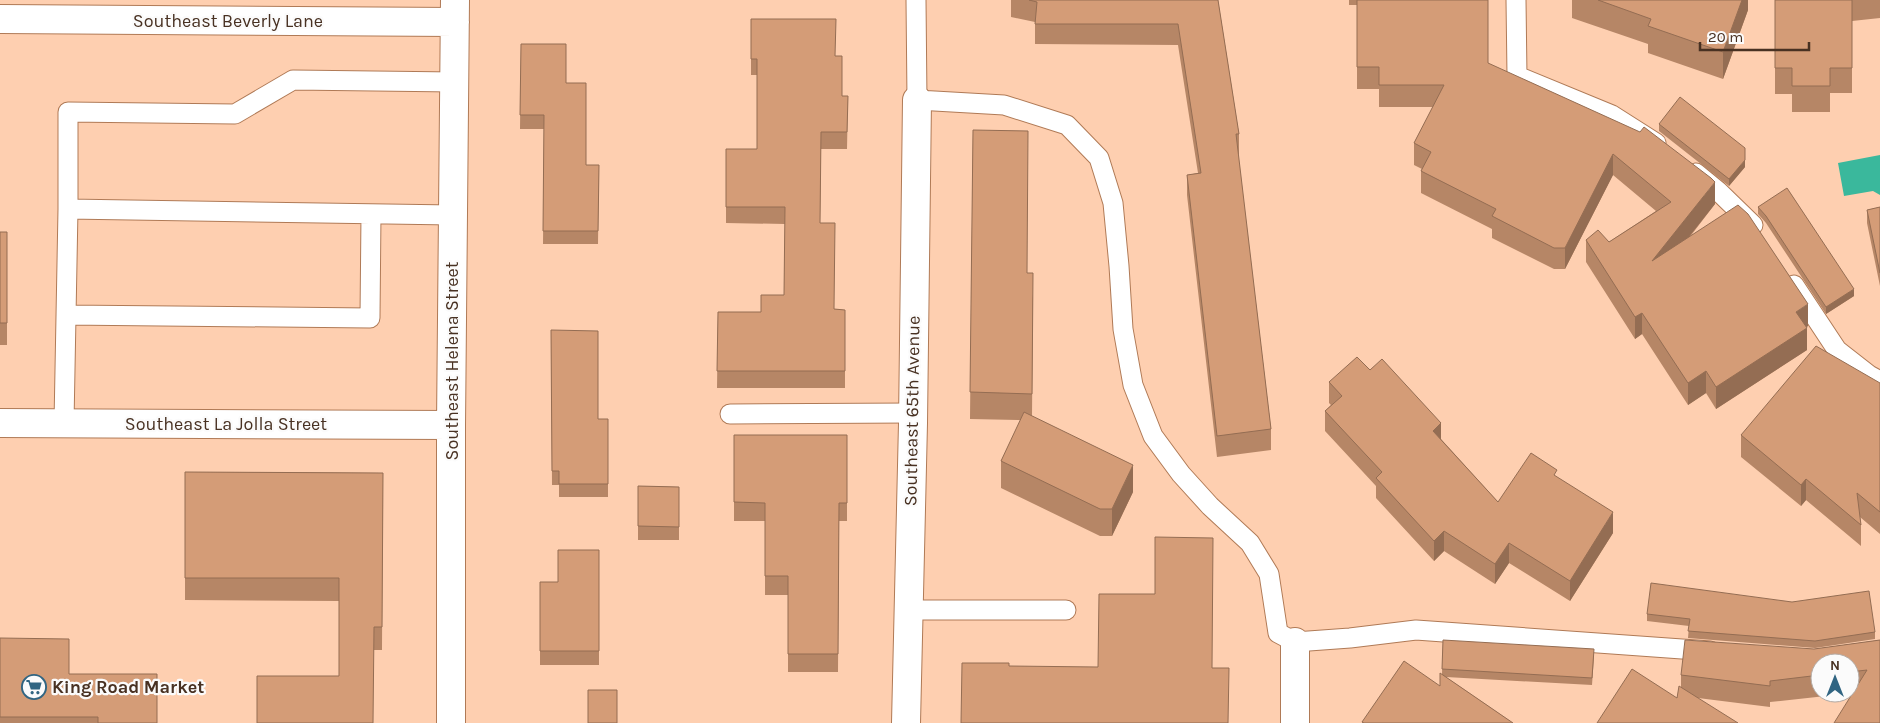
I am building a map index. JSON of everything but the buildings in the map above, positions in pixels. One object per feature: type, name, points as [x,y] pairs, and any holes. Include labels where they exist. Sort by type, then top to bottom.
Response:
[{"type":"street","name":"Southeast Beverly Lane","points":[[0,19],[455,11]]},
{"type":"street","name":"Southeast Helena Street","points":[[451,723],[451,425],[455,11]]},
{"type":"street","name":"Southeast 65th Avenue","points":[[906,723],[918,100]]},
{"type":"street","name":"Southeast La Jolla Street","points":[[0,423],[451,425]]},
{"type":"street","points":[[1295,642],[1295,723]]},
{"type":"lane","points":[[916,0],[918,100],[1004,105],[1067,125],[1099,158],[1113,203],[1123,329],[1133,385],[1153,436],[1181,474],[1210,506],[1250,543],[1269,574],[1278,633],[1295,642],[1416,630],[1731,652]]},
{"type":"lane","points":[[1516,0],[1517,76],[1612,116],[1675,156],[1718,190],[1757,229],[1762,237]]},
{"type":"lane","points":[[64,423],[68,112],[235,114],[293,80],[455,82]]},
{"type":"lane","points":[[68,209],[453,215]]},
{"type":"lane","points":[[66,314],[370,318],[371,214]]},
{"type":"lane","points":[[1783,270],[1837,350],[1869,375],[1880,381]]},
{"type":"lane","points":[[730,414],[913,413]]},
{"type":"lane","points":[[908,610],[1066,610]]},
{"type":"water","points":[[1880,155],[1880,195],[1873,191],[1844,196],[1838,163]]},
{"type":"place","name":"King Road Market","points":[[34,687]]}]
